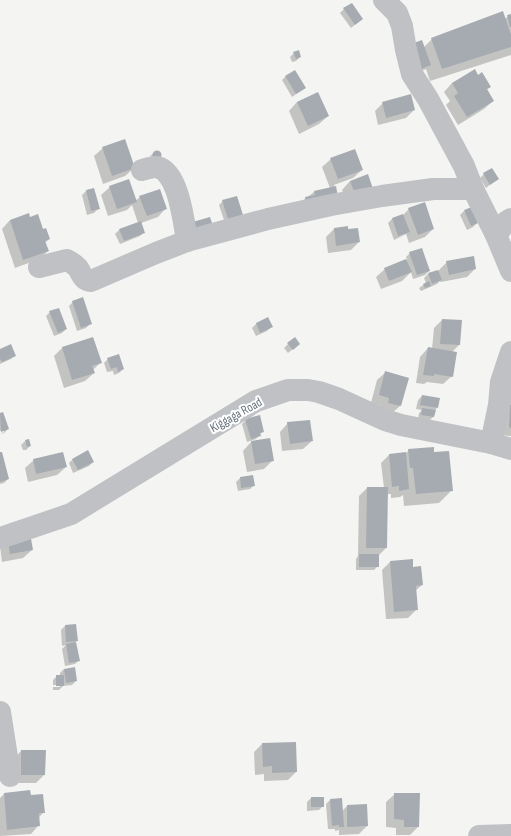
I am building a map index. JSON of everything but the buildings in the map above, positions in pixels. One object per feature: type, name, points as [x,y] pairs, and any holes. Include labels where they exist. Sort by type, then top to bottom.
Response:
[{"type":"street","points":[[384,0],[397,13],[402,26],[412,74],[428,99],[464,166],[511,271]]},
{"type":"street","points":[[142,170],[156,167],[166,172],[176,189],[187,242]]},
{"type":"street","points":[[39,267],[67,260],[77,267],[83,278],[91,281],[156,253],[187,242],[268,219],[331,205],[433,189],[473,189]]},
{"type":"street","points":[[496,235],[506,222],[511,219]]},
{"type":"street","points":[[506,447],[499,405],[501,382],[511,352]]},
{"type":"street","name":"Kiggaga Road","points":[[0,538],[71,514],[256,402],[288,390],[308,390],[319,392],[339,399],[385,420],[401,425],[506,447]]},
{"type":"street","points":[[0,712],[10,776]]},
{"type":"street","points":[[478,836],[511,835]]}]
